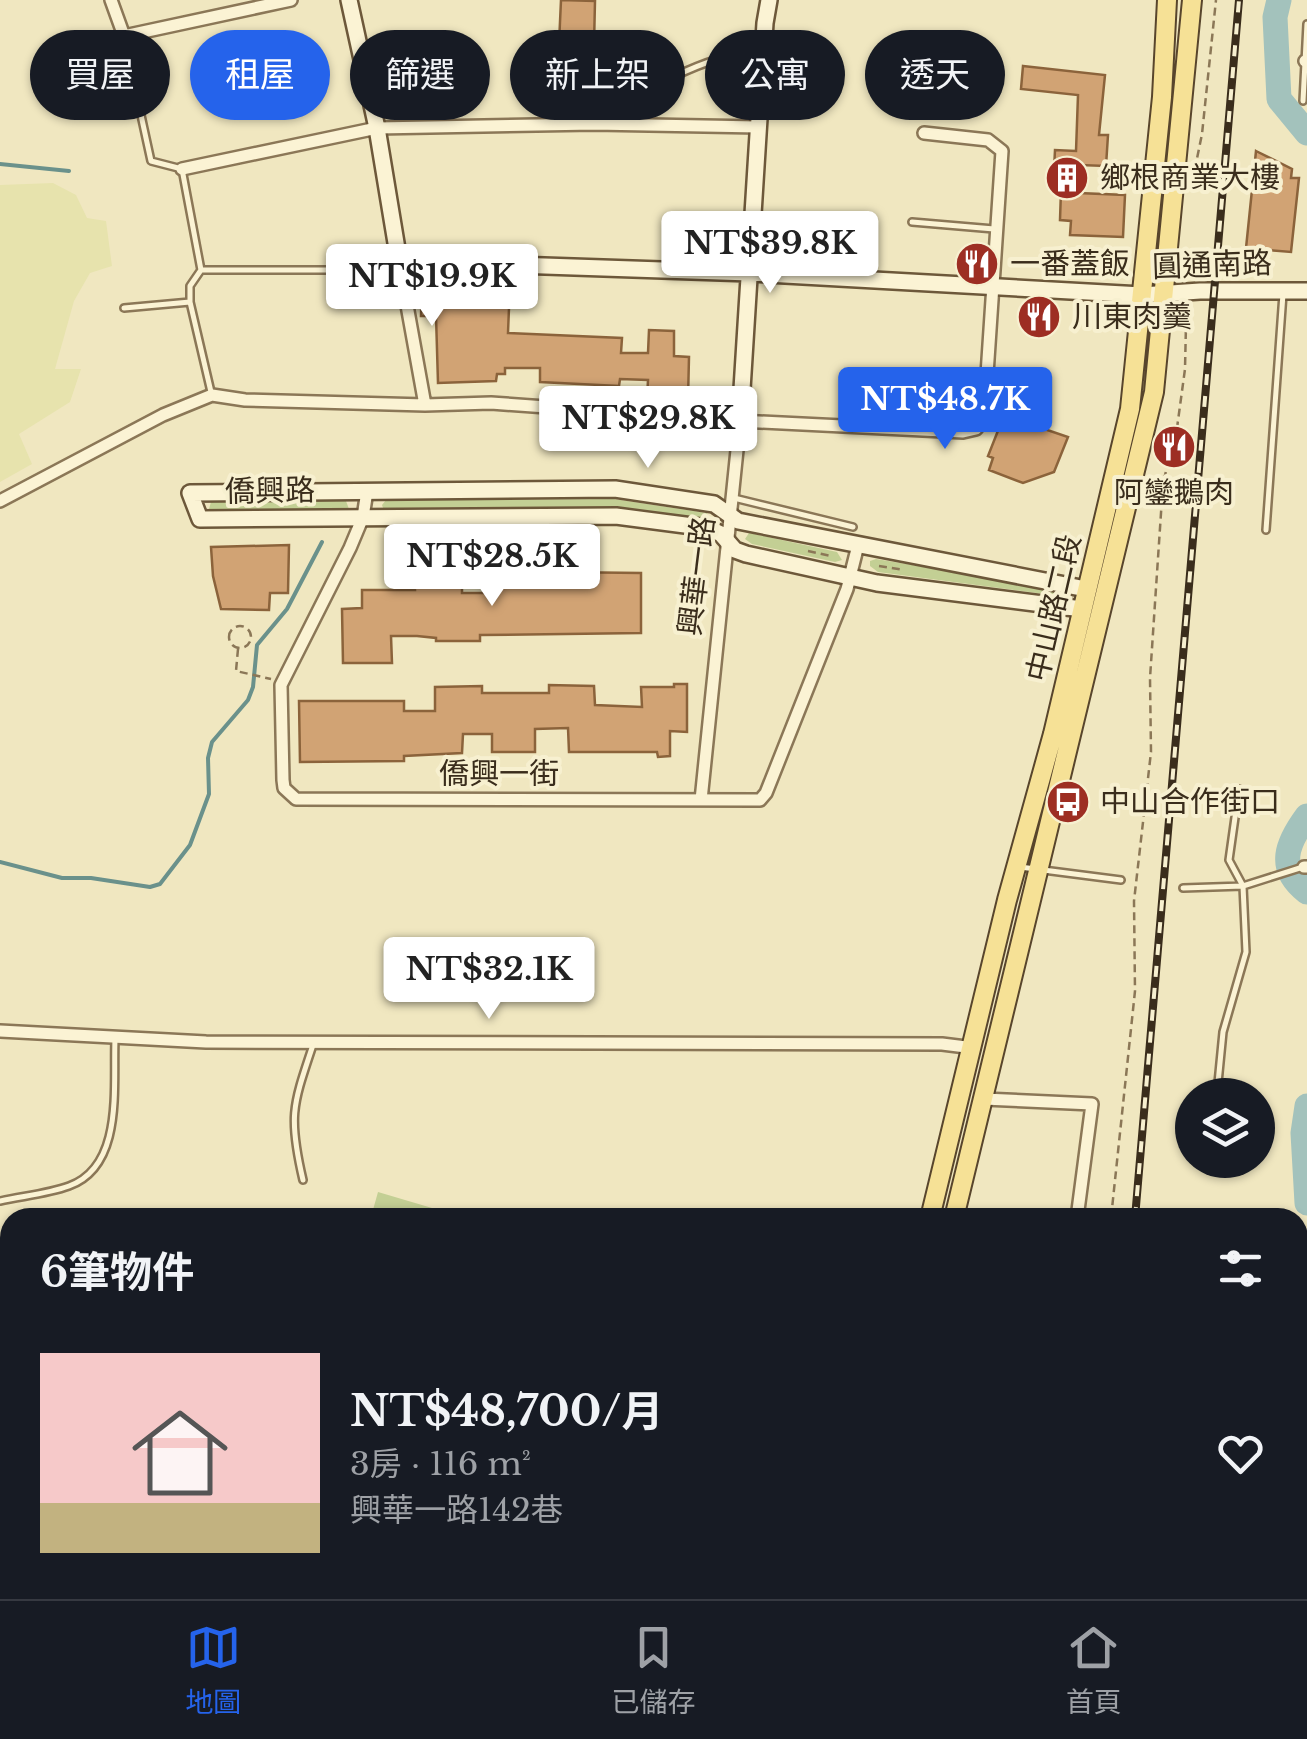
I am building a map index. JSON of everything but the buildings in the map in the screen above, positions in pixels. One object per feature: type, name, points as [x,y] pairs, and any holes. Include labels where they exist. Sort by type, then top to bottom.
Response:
[{"type":"main road","name":"中山路二段","points":[[933,1208],[1130,409],[1162,98],[1167,0]]},
{"type":"main road","name":"中山路二段","points":[[957,1208],[1154,392],[1172,292],[1192,0]]},
{"type":"street","points":[[111,0],[122,30]]},
{"type":"street","points":[[152,30],[291,0]]},
{"type":"street","points":[[349,0],[425,405]]},
{"type":"street","name":"興華一路","points":[[765,30],[769,0]]},
{"type":"street","name":"興華一路","points":[[701,800],[734,498],[759,120]]},
{"type":"street","points":[[182,169],[376,128],[594,124],[759,127]]},
{"type":"street","points":[[0,501],[163,416],[212,395],[244,400],[425,405],[491,402],[740,421],[963,432],[976,429],[984,419],[1002,150],[988,140],[924,133]]},
{"type":"street","name":"圓通南路","points":[[399,261],[750,272],[1142,295],[1307,291]]},
{"type":"street","name":"僑興路","points":[[1082,609],[850,577],[746,554],[708,528],[616,516],[200,519],[190,493],[615,489],[714,504],[738,521],[781,531],[1086,589]]},
{"type":"street","name":"僑興一街","points":[[367,491],[362,517],[281,685],[283,780],[296,799],[760,800],[850,577],[858,545]]},
{"type":"street","points":[[0,1031],[206,1042],[942,1044],[974,1048]]},
{"type":"street","points":[[984,1099],[1092,1104],[1077,1208]]},
{"type":"lane","points":[[1303,101],[1307,24]]},
{"type":"lane","points":[[594,124],[705,65]]},
{"type":"lane","points":[[142,120],[151,161],[182,169],[201,270],[190,286],[190,302],[212,395]]},
{"type":"lane","points":[[912,222],[998,230]]},
{"type":"lane","points":[[201,270],[370,270],[399,261]]},
{"type":"lane","points":[[1266,530],[1283,290]]},
{"type":"lane","points":[[124,308],[190,302]]},
{"type":"lane","points":[[734,498],[853,527]]},
{"type":"lane","points":[[1218,1078],[1223,1032],[1246,952],[1242,886],[1229,860],[1239,789]]},
{"type":"lane","points":[[1018,867],[1121,880]]},
{"type":"lane","points":[[1184,888],[1242,886],[1306,867]]},
{"type":"lane","points":[[0,1201],[70,1186],[89,1174],[104,1154],[113,1119],[115,1037]]},
{"type":"lane","points":[[303,1180],[293,1137],[293,1105],[314,1042]]},
{"type":"path","points":[[1190,192],[1202,134],[1216,0]]},
{"type":"path","points":[[1112,1208],[1135,992],[1134,901],[1151,752],[1150,678],[1164,483],[1185,369],[1186,324],[1172,292]]},
{"type":"path","points":[[242,625],[251,631],[252,638],[248,645],[238,648],[229,637],[234,626],[242,625]]},
{"type":"path","points":[[238,648],[236,671],[273,679]]},
{"type":"shaded area","points":[[53,183],[76,195],[87,218],[106,221],[112,266],[90,273],[74,301],[55,369],[81,369],[70,402],[19,434],[32,464],[0,482],[0,185]]},
{"type":"green space","points":[[614,499],[707,513],[708,517],[613,507],[382,505],[386,500]]},
{"type":"green space","points":[[346,501],[349,509],[209,509],[211,502]]},
{"type":"green space","points":[[749,533],[837,552],[842,560],[835,562],[752,544],[745,539]]},
{"type":"green space","points":[[870,561],[1058,589],[1064,594],[878,572],[870,566]]},
{"type":"green space","points":[[378,1192],[432,1208],[374,1208]]},
{"type":"waterway","points":[[1279,0],[1275,17],[1279,99],[1307,133]]},
{"type":"waterway","points":[[0,164],[69,171]]},
{"type":"waterway","points":[[0,862],[62,878],[150,887],[160,884],[190,845],[209,794],[208,758],[212,742],[248,700],[257,645],[287,609],[322,542]]},
{"type":"waterway","points":[[1307,816],[1288,855],[1291,874],[1307,892]]},
{"type":"waterway","points":[[1307,1106],[1303,1133],[1307,1203]]},
{"type":"railway","points":[[1136,1208],[1239,0]]},
{"type":"place","name":"鄉根商業大樓","points":[[1067,178]]},
{"type":"place","name":"一番蓋飯","points":[[977,264]]},
{"type":"place","name":"川東肉羹","points":[[1039,317]]},
{"type":"place","name":"阿鑾鵝肉","points":[[1174,447]]},
{"type":"place","name":"中山合作街口","points":[[1068,802]]}]
